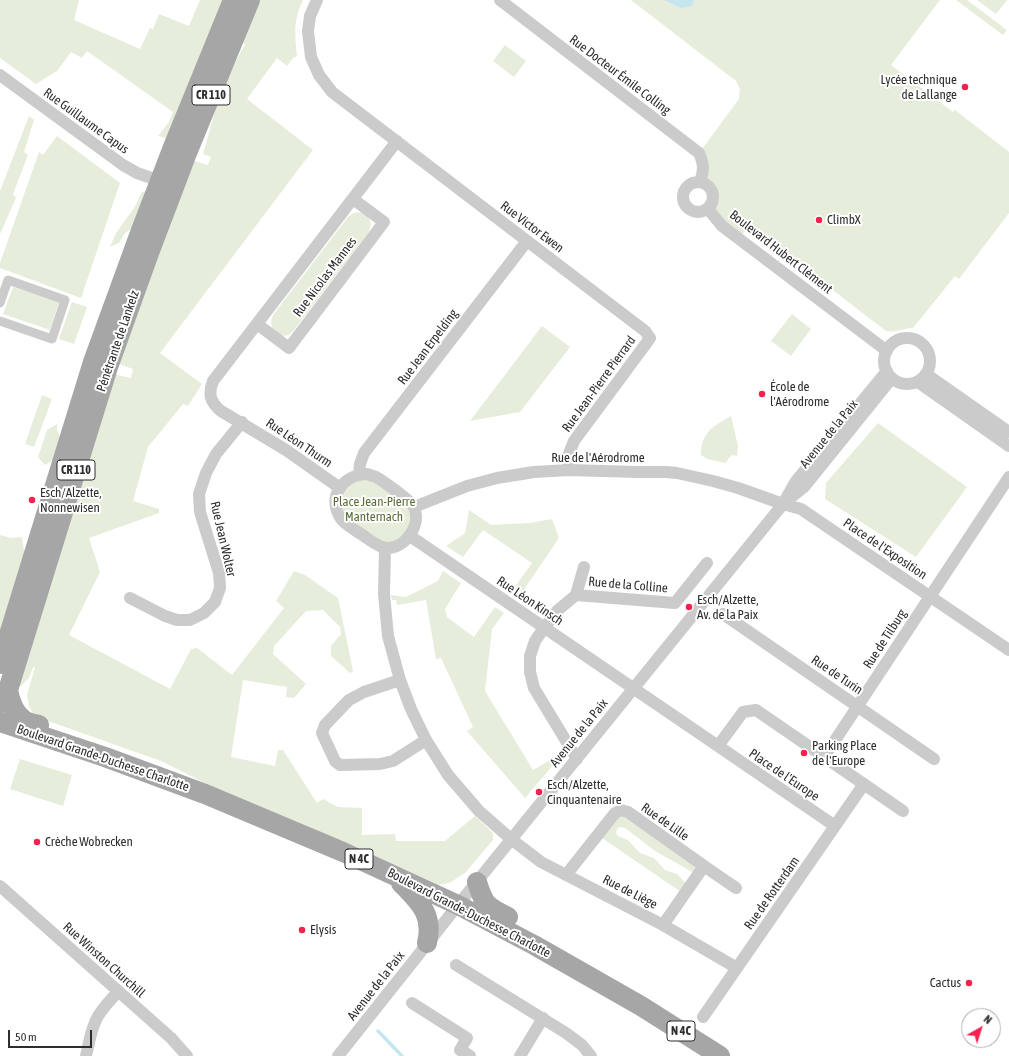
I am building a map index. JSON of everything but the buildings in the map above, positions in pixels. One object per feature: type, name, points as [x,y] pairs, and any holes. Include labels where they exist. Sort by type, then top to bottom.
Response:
[{"type":"main road","name":"Pénétrante de Lankelz","points":[[0,664],[93,362],[245,1]]},
{"type":"main road","name":"Pénétrante de Lankelz","points":[[25,720],[16,712],[10,700],[4,696],[108,367],[149,253],[167,184]]},
{"type":"main road","name":"Boulevard Grande-Duchesse Charlotte","points":[[25,720],[164,769],[205,794]]},
{"type":"main road","name":"Boulevard Grande-Duchesse Charlotte","points":[[0,722],[105,757],[205,794],[392,874],[458,905],[534,945],[641,1006],[720,1056]]},
{"type":"main road","points":[[392,874],[423,908],[428,921],[429,936],[427,943]]},
{"type":"main road","name":"N 4C","points":[[477,882],[486,904],[494,910],[603,970],[641,1006]]},
{"type":"street","name":"Rue Victor Ewen","points":[[317,0],[310,16],[308,31],[311,57],[319,75],[332,92],[645,331],[650,338]]},
{"type":"street","name":"Rue Docteur Émile Colling","points":[[500,0],[699,153],[703,162],[703,173],[700,182]]},
{"type":"street","name":"Rue Guillaume Capus","points":[[0,75],[123,165],[137,173],[167,184]]},
{"type":"street","name":"Rue Nicolas Mannes","points":[[242,422],[215,406],[210,396],[210,388],[213,381],[396,141]]},
{"type":"street","points":[[696,182],[700,182],[709,187],[712,191],[713,201],[708,209],[699,212],[689,209],[686,206],[683,196],[687,187],[696,182]]},
{"type":"street","name":"Rue Nicolas Mannes","points":[[257,324],[290,348],[384,222],[352,199]]},
{"type":"street","name":"Boulevard Hubert Clément","points":[[708,209],[722,226],[887,351]]},
{"type":"street","name":"Rue Jean Erpelding","points":[[359,474],[360,464],[364,453],[527,241]]},
{"type":"street","points":[[0,303],[8,280],[65,300],[52,339],[0,321]]},
{"type":"street","name":"Rue Jean-Pierre Pierrard","points":[[569,470],[568,456],[574,441],[650,338]]},
{"type":"street","points":[[911,339],[917,341],[927,350],[930,362],[929,368],[922,378],[911,384],[904,385],[889,375],[884,365],[887,351],[891,345],[897,341],[911,339]]},
{"type":"street","name":"Avenue de la Paix","points":[[338,1056],[427,943],[783,504],[796,481],[889,375]]},
{"type":"street","points":[[922,378],[1009,432]]},
{"type":"street","points":[[922,378],[1009,446]]},
{"type":"street","name":"Rue Léon Thurm","points":[[242,422],[286,450],[340,488]]},
{"type":"street","name":"Rue Jean Wolter","points":[[130,598],[165,616],[177,620],[190,620],[204,614],[215,602],[220,588],[219,573],[200,512],[199,494],[206,472],[216,454],[242,422]]},
{"type":"street","name":"Rue de l'Aérodrome","points":[[414,507],[467,486],[497,478],[534,472],[569,470],[677,473],[738,488],[783,504]]},
{"type":"street","points":[[359,474],[375,476],[408,500],[414,507],[416,517],[414,527],[410,536],[403,542],[395,546],[385,548],[376,545],[343,521],[337,511],[336,499],[340,488],[348,479],[359,474]]},
{"type":"street","name":"Place de l'Exposition","points":[[783,504],[801,509],[930,596],[1009,477]]},
{"type":"street","name":"Rue Léon Kinsch","points":[[410,536],[633,689]]},
{"type":"street","name":"Rue de Liège","points":[[385,548],[384,594],[388,636],[400,680],[411,709],[426,740],[448,774],[479,812],[541,862],[663,925],[737,968]]},
{"type":"street","name":"Rue de la Colline","points":[[576,595],[675,603],[707,563]]},
{"type":"street","name":"Rue de la Colline","points":[[577,759],[534,688],[530,672],[530,656],[535,641],[544,628],[558,610],[576,595],[584,567]]},
{"type":"street","points":[[930,596],[1009,650]]},
{"type":"street","name":"Rue de Tilburg","points":[[824,757],[930,596]]},
{"type":"street","name":"Rue de Turin","points":[[723,614],[934,759]]},
{"type":"street","points":[[400,680],[364,692],[349,700],[325,725],[322,733],[334,760],[340,765],[380,764],[393,761],[426,740]]},
{"type":"street","name":"Place de l'Europe","points":[[633,689],[835,826]]},
{"type":"street","points":[[718,746],[743,712],[756,710],[903,811]]},
{"type":"street","name":"Rue de Rotterdam","points":[[703,1017],[864,784]]},
{"type":"street","name":"Rue de Lille","points":[[566,876],[615,813],[621,810],[628,812],[736,888]]},
{"type":"street","points":[[663,925],[704,866]]},
{"type":"street","name":"Rue Winston Churchill","points":[[0,886],[171,1038],[187,1056]]},
{"type":"street","points":[[456,965],[566,1033],[582,1045],[591,1056]]},
{"type":"street","points":[[86,1056],[91,1032],[98,1017],[118,992]]},
{"type":"street","points":[[412,1003],[467,1038],[460,1050],[470,1056]]},
{"type":"street","points":[[520,1056],[543,1018]]},
{"type":"green space","points":[[0,0],[79,0],[74,20],[140,49],[150,28],[153,29],[159,14],[189,26],[200,0],[228,0],[170,139],[158,136],[169,122],[173,112],[87,51],[82,58],[71,52],[57,71],[36,84],[0,58]]},
{"type":"green space","points":[[258,0],[303,0],[296,21],[295,34],[297,56],[293,58],[287,66],[277,58],[247,99],[313,150],[160,353],[202,384],[188,406],[183,404],[148,447],[133,501],[159,509],[159,513],[89,538],[100,572],[69,635],[170,689],[191,649],[197,648],[232,675],[284,608],[276,601],[294,571],[305,575],[338,598],[353,671],[350,673],[331,656],[331,646],[341,634],[340,627],[323,610],[306,611],[274,646],[273,654],[306,684],[294,698],[286,697],[287,687],[243,680],[231,757],[275,766],[278,750],[283,750],[317,803],[323,799],[338,807],[362,808],[362,835],[395,834],[396,841],[445,841],[475,816],[493,833],[493,840],[465,873],[451,882],[439,885],[347,843],[213,787],[161,761],[34,716],[29,706],[27,695],[35,667],[33,667],[29,678],[21,686],[16,686],[113,374],[131,378],[133,369],[116,363],[191,160],[208,165],[211,157],[203,154],[217,104],[232,69],[245,44],[243,42]]},
{"type":"green space","points":[[631,0],[940,0],[891,65],[953,112],[955,110],[1009,152],[1009,213],[959,279],[955,276],[913,328],[886,331],[749,226],[739,239],[711,205],[713,199],[712,193],[710,188],[705,184],[699,153],[739,99],[740,89],[736,81]]},
{"type":"green space","points":[[956,0],[967,0],[1007,30],[1003,35]]},
{"type":"green space","points":[[977,0],[1007,0],[996,14]]},
{"type":"green space","points":[[505,45],[526,61],[514,77],[493,61]]},
{"type":"green space","points":[[29,116],[34,120],[24,152],[28,155],[13,194],[16,198],[0,234],[0,191]]},
{"type":"green space","points":[[57,136],[120,183],[81,298],[0,268],[0,263],[39,152],[43,155]]},
{"type":"green space","points":[[145,191],[144,207],[137,225],[125,233],[119,243],[110,247],[116,233],[134,208],[142,192]]},
{"type":"green space","points":[[360,212],[367,216],[370,220],[371,223],[368,233],[294,330],[289,335],[282,336],[272,328],[271,321],[273,315],[348,217],[353,213]]},
{"type":"green space","points":[[13,287],[59,302],[50,330],[3,314]]},
{"type":"green space","points":[[72,302],[87,307],[74,344],[59,339]]},
{"type":"green space","points":[[792,314],[811,329],[791,356],[771,341]]},
{"type":"green space","points":[[542,326],[570,347],[520,412],[470,421]]},
{"type":"green space","points":[[42,395],[52,399],[34,447],[25,444]]},
{"type":"green space","points":[[731,416],[738,446],[737,456],[732,455],[726,463],[707,459],[701,455],[702,445],[706,436],[714,427]]},
{"type":"green space","points":[[878,423],[967,487],[916,557],[825,499],[826,483]]},
{"type":"green space","points":[[57,424],[57,430],[61,439],[56,458],[45,465],[38,457],[47,430]]},
{"type":"green space","name":"Place Jean-Pierre Manternach","points":[[359,475],[408,500],[414,527],[385,548],[343,521],[340,488]]},
{"type":"green space","points":[[469,510],[491,525],[530,523],[552,519],[559,538],[519,597],[512,591],[532,563],[483,530],[463,557],[446,546],[465,533]]},
{"type":"green space","points":[[0,535],[11,538],[22,537],[25,556],[0,645]]},
{"type":"green space","points":[[443,571],[461,583],[445,609],[447,617],[474,637],[495,607],[504,613],[492,629],[485,691],[533,770],[562,753],[525,798],[467,731],[473,727],[441,658],[436,659],[426,600],[397,605],[396,600],[392,600],[391,595],[406,597],[438,581]]},
{"type":"green space","points":[[20,759],[72,775],[63,806],[10,789]]},
{"type":"green space","points":[[623,816],[694,866],[694,873],[655,851],[625,828],[620,827],[616,832],[618,836],[628,840],[640,853],[654,858],[665,870],[677,874],[687,884],[681,892],[602,838],[619,817]]},
{"type":"water","points":[[664,0],[694,0],[692,6],[681,8]]},
{"type":"waterway","points":[[378,1031],[402,1056]]},
{"type":"place","name":"Lycée technique de Lallange","points":[[965,87]]},
{"type":"place","name":"ClimbX","points":[[819,220]]},
{"type":"place","name":"École de l'Aérodrome","points":[[762,394]]},
{"type":"place","name":"Esch/Alzette, Nonnewisen","points":[[32,500]]},
{"type":"place","name":"Esch/Alzette, Av. de la Paix","points":[[689,607]]},
{"type":"place","name":"Parking Place de l'Europe","points":[[804,753]]},
{"type":"place","name":"Esch/Alzette, Cinquantenaire","points":[[539,792]]},
{"type":"place","name":"Crèche Wobrecken","points":[[37,842]]},
{"type":"place","name":"Elysis","points":[[302,930]]},
{"type":"place","name":"Cactus","points":[[969,983]]}]
